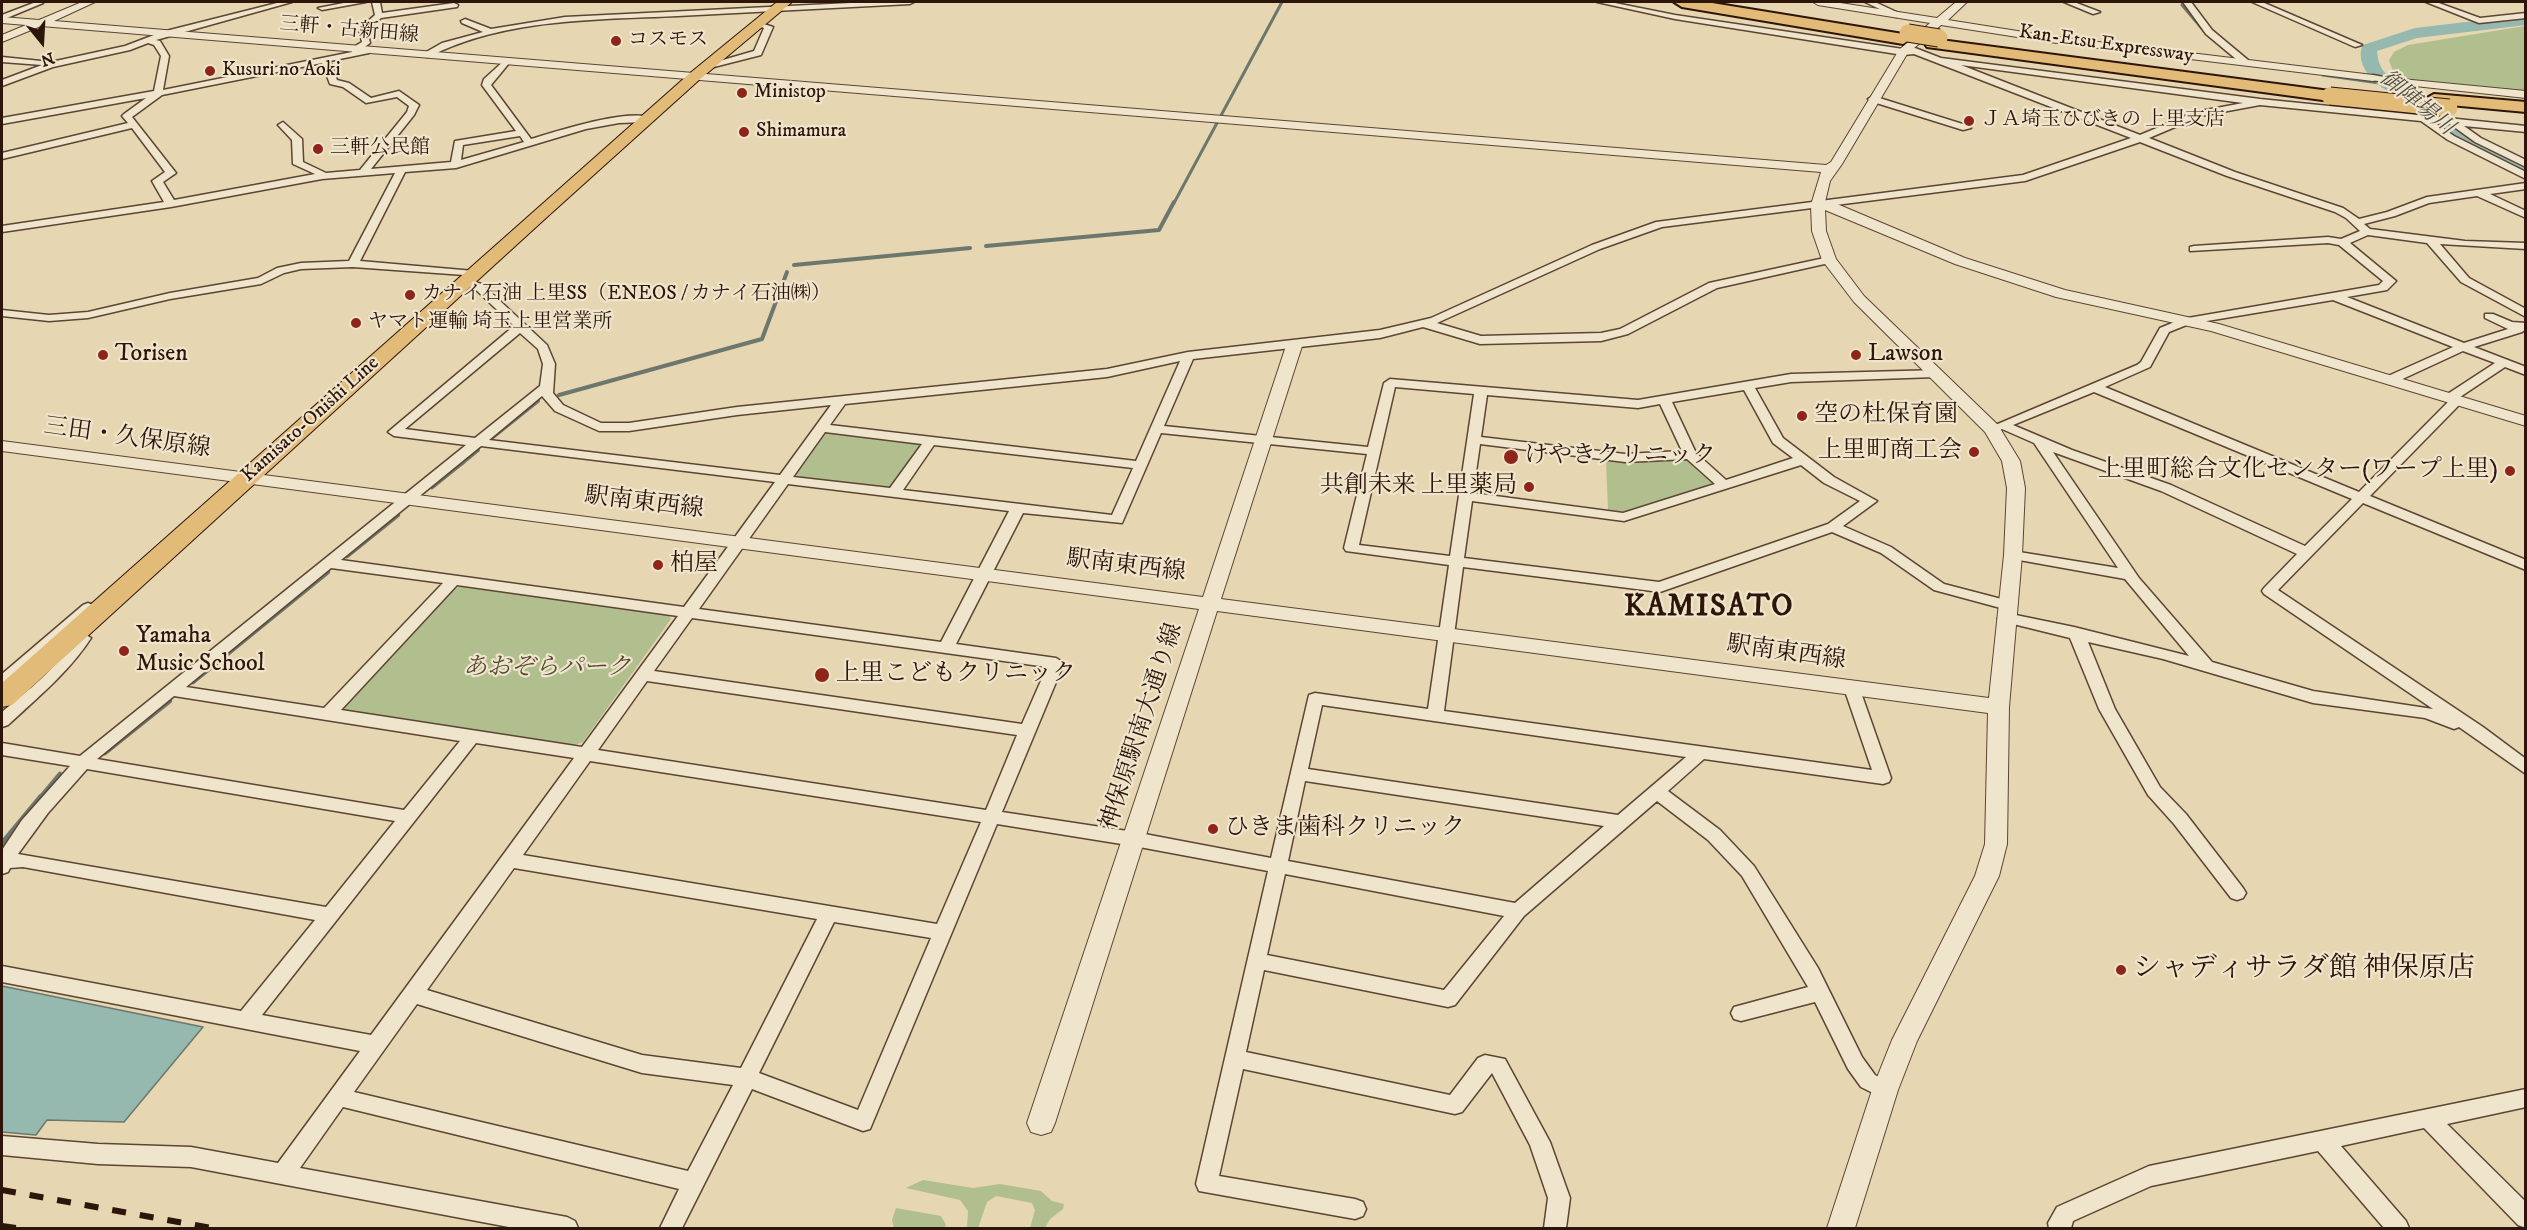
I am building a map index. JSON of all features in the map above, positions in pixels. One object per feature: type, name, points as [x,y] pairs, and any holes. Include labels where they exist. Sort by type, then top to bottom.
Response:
[{"type":"highway","points":[[1682,2],[1905,41]]},
{"type":"highway","points":[[1722,2],[1905,41]]},
{"type":"highway","name":"Kan-Etsu Expressway","points":[[1936,34],[2327,92],[2451,115],[2526,116]]},
{"type":"highway","name":"Kan-Etsu Expressway","points":[[2327,92],[2526,107]]},
{"type":"main road","name":"Kamisato-Onishi Line","points":[[2,698],[469,277],[780,5]]},
{"type":"street","points":[[2,39],[90,2]]},
{"type":"street","points":[[263,2],[287,2]]},
{"type":"street","points":[[287,2],[293,14]]},
{"type":"street","points":[[2,83],[56,64],[150,41],[165,34],[287,2]]},
{"type":"street","points":[[322,8],[362,2]]},
{"type":"street","points":[[376,2],[379,16]]},
{"type":"street","points":[[647,15],[648,2]]},
{"type":"street","points":[[696,13],[700,2]]},
{"type":"street","points":[[425,56],[439,47],[490,32],[514,26],[565,19],[647,15],[682,17],[696,13],[780,5],[910,2]]},
{"type":"street","points":[[1601,2],[1675,17],[1905,41],[1936,34],[2112,47],[2526,95]]},
{"type":"street","points":[[1818,2],[1899,15]]},
{"type":"street","points":[[1869,2],[1936,34]]},
{"type":"street","points":[[1936,34],[1962,2]]},
{"type":"street","points":[[2068,2],[2096,12]]},
{"type":"street","points":[[2187,2],[2209,32],[2246,62]]},
{"type":"street","points":[[2256,2],[2358,45]]},
{"type":"street","points":[[2430,2],[2479,21],[2526,15]]},
{"type":"street","points":[[2,19],[39,3]]},
{"type":"street","points":[[2,120],[158,94],[326,61],[361,50],[366,43],[363,29],[379,16],[454,5]]},
{"type":"street","name":"三軒・古新田線","points":[[2,19],[425,56],[700,73],[1218,120],[1829,169]]},
{"type":"street","points":[[465,21],[490,32]]},
{"type":"street","points":[[150,41],[157,43],[165,56],[158,94],[127,116],[171,173],[157,181],[171,204]]},
{"type":"street","points":[[1905,41],[1915,51],[2231,174],[2339,210],[2358,222],[2367,232]]},
{"type":"street","points":[[1905,41],[1836,164],[1829,169],[1823,181],[1818,205],[1819,231],[1829,260],[1859,299],[1936,373],[1997,427],[2166,488],[2307,553]]},
{"type":"street","points":[[2,58],[56,64]]},
{"type":"street","points":[[1940,60],[2260,102],[2422,119],[2451,115],[2526,129]]},
{"type":"street","points":[[326,61],[333,82],[346,85],[369,101],[399,94],[414,105],[411,113],[363,173]]},
{"type":"street","points":[[507,62],[486,81],[486,85],[502,100],[525,137]]},
{"type":"street","points":[[2394,81],[2451,115],[2478,140],[2526,164]]},
{"type":"street","points":[[1873,99],[1966,128]]},
{"type":"street","points":[[2,314],[49,318],[88,315],[170,296],[261,281],[289,268],[353,264],[469,277],[543,348],[547,357],[546,387],[551,400],[584,422],[613,428],[738,411],[1107,373],[1188,356],[1350,340],[1424,323],[1596,247],[1660,224],[2025,178],[2140,138],[2214,109],[2260,102]]},
{"type":"street","points":[[456,165],[458,143],[525,137],[603,122],[648,119]]},
{"type":"street","points":[[2422,119],[2451,138],[2526,176]]},
{"type":"street","points":[[2,156],[133,125]]},
{"type":"street","points":[[283,125],[297,139],[298,164],[321,172],[322,176]]},
{"type":"street","points":[[2,229],[171,204],[322,176],[456,165],[525,137]]},
{"type":"street","points":[[353,264],[401,171]]},
{"type":"street","points":[[2358,222],[2391,214],[2427,200],[2526,186]]},
{"type":"street","points":[[2479,193],[2526,215]]},
{"type":"street","points":[[1818,205],[1832,207],[1960,261],[2061,294],[2186,321],[2299,350],[2526,421]]},
{"type":"street","points":[[2194,249],[2235,244],[2328,240],[2342,242],[2367,232],[2432,240],[2526,246]]},
{"type":"street","points":[[2432,240],[2465,280],[2523,324]]},
{"type":"street","points":[[1997,427],[2141,368],[2146,364],[2164,330],[2186,321],[2388,286],[2390,281],[2342,242]]},
{"type":"street","points":[[1424,323],[1480,340],[1601,337],[1624,332],[1713,285],[1829,260]]},
{"type":"street","points":[[2332,295],[2526,371]]},
{"type":"street","points":[[2489,316],[2523,324]]},
{"type":"street","points":[[2392,380],[2433,358],[2460,347],[2518,330],[2523,324]]},
{"type":"street","points":[[521,326],[394,432],[1117,520],[1188,356]]},
{"type":"street","name":"神保原駅南大通り線","points":[[1041,1123],[1294,346]]},
{"type":"street","points":[[2502,363],[2453,399],[2361,498],[2269,591],[2477,731],[2526,768]]},
{"type":"street","points":[[1748,386],[1778,440],[1829,480],[1870,501],[1833,527],[1660,587],[1351,548],[1390,382],[1638,404],[1791,378],[1936,373]]},
{"type":"street","points":[[2,864],[12,848],[83,762],[546,387]]},
{"type":"street","points":[[2094,387],[2526,566]]},
{"type":"street","points":[[1435,716],[1482,390]]},
{"type":"street","points":[[1664,399],[1690,455],[1723,484]]},
{"type":"street","points":[[283,1174],[840,402]]},
{"type":"street","points":[[1841,1228],[1885,1090],[1929,988],[1987,876],[1997,833],[1999,707],[2013,555],[2015,474],[1997,427]]},
{"type":"street","points":[[821,428],[1140,465]]},
{"type":"street","points":[[1156,429],[1373,451]]},
{"type":"street","points":[[1476,440],[1625,458],[1690,455]]},
{"type":"street","points":[[894,493],[930,441]]},
{"type":"street","points":[[2039,441],[2130,575],[2207,667]]},
{"type":"street","name":"三田・久保原線","points":[[2,446],[245,479]]},
{"type":"street","points":[[1468,496],[1624,517],[1802,460]]},
{"type":"street","name":"駅南東西線","points":[[245,479],[1999,707]]},
{"type":"street","points":[[946,648],[1018,508]]},
{"type":"street","points":[[1833,527],[1886,550],[1939,587],[2007,612],[2313,697],[2427,713],[2477,731]]},
{"type":"street","points":[[2013,555],[2130,575]]},
{"type":"street","points":[[329,563],[1056,663],[862,1122],[748,1078],[642,1064],[412,994]]},
{"type":"street","points":[[328,714],[454,580]]},
{"type":"street","points":[[2,682],[98,599],[131,582]]},
{"type":"street","points":[[2,721],[63,665],[75,646],[125,597],[131,582]]},
{"type":"street","points":[[2074,632],[2082,645],[2107,709],[2154,791],[2180,819],[2237,893]]},
{"type":"street","points":[[642,675],[1028,731]]},
{"type":"street","points":[[1355,1209],[1207,1184],[1233,1058],[1315,699],[1882,778],[1852,688]]},
{"type":"street","points":[[172,690],[1134,839],[1518,911]]},
{"type":"street","points":[[246,1020],[473,736]]},
{"type":"street","points":[[2,749],[409,817]]},
{"type":"street","points":[[1256,961],[1448,999],[1518,911],[1702,752]]},
{"type":"street","points":[[1299,774],[1620,822]]},
{"type":"street","points":[[1656,791],[1714,835],[1748,871],[1821,992],[1832,1020],[1855,1063],[1869,1082],[1885,1090]]},
{"type":"street","points":[[2,864],[23,860],[330,915]]},
{"type":"street","points":[[509,860],[942,932]]},
{"type":"street","points":[[671,1228],[829,914]]},
{"type":"street","points":[[2,974],[376,1045]]},
{"type":"street","points":[[1741,1013],[1821,992]]},
{"type":"street","points":[[1233,1058],[1455,1105],[1485,1064],[1498,1065],[1540,1142],[1559,1198],[1555,1228]]},
{"type":"street","points":[[339,1097],[695,1183]]},
{"type":"street","points":[[2060,1228],[2059,1224],[2065,1214],[2150,1176],[2526,1098]]},
{"type":"street","points":[[2428,1118],[2526,1218]]},
{"type":"street","points":[[2323,1140],[2398,1228]]},
{"type":"street","points":[[2,1146],[98,1154],[191,1157],[567,1228]]},
{"type":"green space","points":[[2525,26],[2525,92],[2396,80],[2389,60],[2394,52],[2408,45]]},
{"type":"green space","points":[[828,433],[917,443],[920,446],[894,487],[888,489],[796,478],[793,474],[822,435]]},
{"type":"green space","points":[[1688,458],[1714,480],[1713,484],[1622,512],[1608,510],[1606,460]]},
{"type":"green space","name":"あおぞらパーク","points":[[461,586],[669,615],[671,619],[583,742],[574,745],[345,710],[344,705],[453,589]]},
{"type":"green space","points":[[923,1180],[973,1188],[1000,1184],[1041,1191],[1052,1201],[1064,1204],[1063,1209],[1050,1219],[1045,1228],[1030,1228],[1035,1210],[1032,1203],[996,1196],[987,1202],[978,1228],[967,1228],[968,1211],[960,1200],[906,1188]]},
{"type":"green space","points":[[896,1208],[941,1216],[946,1225],[944,1228],[894,1228],[892,1220]]},
{"type":"water","points":[[2,986],[203,1027],[124,1122],[47,1120],[36,1135],[2,1132]]},
{"type":"waterway","points":[[1174,203],[1282,2]]},
{"type":"waterway","points":[[2183,2],[2182,5],[2205,32]]},
{"type":"waterway","name":"御陣場川","points":[[2526,20],[2415,33],[2369,48],[2370,65],[2386,84],[2395,87],[2430,119],[2452,135],[2526,171]]},
{"type":"waterway","points":[[2221,46],[2235,57]]},
{"type":"waterway","points":[[2323,75],[2386,84]]},
{"type":"waterway","points":[[986,246],[1159,230],[1174,202]]},
{"type":"waterway","points":[[794,265],[970,248]]},
{"type":"waterway","points":[[559,395],[762,339],[787,272]]},
{"type":"waterway","points":[[493,437],[538,401]]},
{"type":"waterway","points":[[461,464],[478,450]]},
{"type":"waterway","points":[[432,487],[463,462]]},
{"type":"waterway","points":[[347,556],[398,515]]},
{"type":"waterway","points":[[193,682],[328,572]]},
{"type":"waterway","points":[[105,753],[170,701]]},
{"type":"waterway","points":[[39,799],[60,774]]},
{"type":"waterway","points":[[2,844],[41,797]]},
{"type":"railway","points":[[2,1190],[211,1228]]},
{"type":"railway","points":[[2,1226],[16,1228]]},
{"type":"place","name":"コスモス","points":[[616,41]]},
{"type":"place","name":"Kusuri no Aoki","points":[[210,71]]},
{"type":"place","name":"Ministop","points":[[742,93]]},
{"type":"place","name":"ＪＡ埼玉ひびきの 上里支店","points":[[1969,121]]},
{"type":"place","name":"Shimamura","points":[[744,132]]},
{"type":"place","name":"三軒公民館","points":[[318,149]]},
{"type":"place","name":"カナイ石油 上里SS（ENEOS / カナイ石油㈱）","points":[[410,295]]},
{"type":"place","name":"ヤマト運輸 埼玉上里営業所","points":[[356,323]]},
{"type":"place","name":"Torisen","points":[[103,355]]},
{"type":"place","name":"Lawson","points":[[1856,355]]},
{"type":"place","name":"空の杜保育園","points":[[1802,416]]},
{"type":"place","name":"上里町商工会","points":[[1974,452]]},
{"type":"place","name":"けやきクリニック","points":[[1511,457]]},
{"type":"place","name":"上里町総合文化センター(ワープ上里)","points":[[2510,471]]},
{"type":"place","name":"共創未来 上里薬局","points":[[1529,487]]},
{"type":"place","name":"柏屋","points":[[658,565]]},
{"type":"place","name":"Yamaha Music School","points":[[124,651]]},
{"type":"place","name":"上里こどもクリニック","points":[[822,675]]},
{"type":"place","name":"ひきま歯科クリニック","points":[[1213,829]]},
{"type":"place","name":"シャディサラダ館 神保原店","points":[[2121,970]]},
{"type":"district","name":"KAMISATO","points":[[1709,609]]}]
